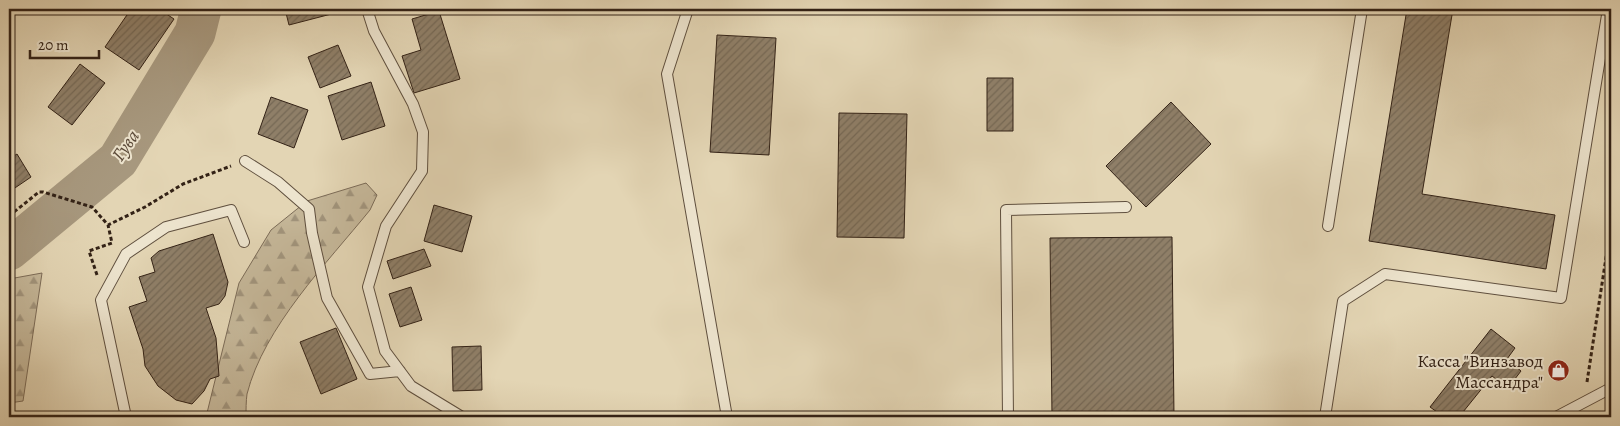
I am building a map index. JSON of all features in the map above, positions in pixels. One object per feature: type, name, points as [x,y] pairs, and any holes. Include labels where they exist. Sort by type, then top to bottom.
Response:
[{"type":"lane","points":[[367,9],[374,31],[412,104],[423,132],[422,171],[386,226],[368,287],[385,351],[411,386],[462,417]]},
{"type":"lane","points":[[688,9],[667,74],[727,417]]},
{"type":"lane","points":[[1328,226],[1362,9]]},
{"type":"lane","points":[[1325,417],[1342,301],[1385,274],[1561,298],[1608,9]]},
{"type":"lane","points":[[245,161],[278,182],[309,209],[312,233],[327,298],[370,374],[400,371]]},
{"type":"lane","points":[[1008,417],[1006,210],[1126,206]]},
{"type":"lane","points":[[126,417],[101,300],[126,254],[166,227],[231,210],[244,242]]},
{"type":"lane","points":[[1556,417],[1611,388]]},
{"type":"path","points":[[108,225],[145,207],[183,184],[245,161]]},
{"type":"path","points":[[9,216],[39,192],[92,207],[108,225],[112,243],[89,251],[95,275],[111,282]]},
{"type":"path","points":[[1584,402],[1611,226]]},
{"type":"green space","points":[[366,183],[377,195],[370,210],[299,297],[267,344],[255,369],[247,394],[246,417],[206,417],[239,283],[271,230],[307,201]]},
{"type":"green space","points":[[42,273],[23,401],[9,403],[9,279]]},
{"type":"building","points":[[131,9],[159,9],[174,19],[139,70],[105,47]]},
{"type":"building","points":[[285,9],[338,9],[339,12],[289,25]]},
{"type":"building","points":[[1407,9],[1453,9],[1422,194],[1555,215],[1546,269],[1369,241]]},
{"type":"building","points":[[439,11],[460,79],[414,93],[402,56],[421,50],[412,19]]},
{"type":"building","points":[[717,35],[776,38],[769,155],[710,152]]},
{"type":"building","points":[[338,45],[351,76],[320,88],[308,57]]},
{"type":"building","points":[[80,64],[105,83],[72,125],[48,107]]},
{"type":"building","points":[[987,78],[1013,78],[1013,131],[987,131]]},
{"type":"building","points":[[371,82],[385,126],[342,140],[328,96]]},
{"type":"building","points":[[271,97],[308,110],[294,148],[258,134]]},
{"type":"building","points":[[1171,102],[1211,144],[1146,207],[1106,166]]},
{"type":"building","points":[[839,113],[907,114],[904,238],[837,237]]},
{"type":"building","points":[[17,154],[31,177],[9,192],[9,159]]},
{"type":"building","points":[[434,205],[472,216],[462,252],[424,241]]},
{"type":"building","points":[[213,234],[228,282],[225,296],[219,304],[206,308],[216,338],[219,376],[210,379],[204,391],[192,404],[176,400],[158,386],[145,366],[143,349],[129,307],[147,301],[139,277],[155,272],[151,258],[159,251]]},
{"type":"building","points":[[1172,237],[1174,417],[1052,417],[1050,238]]},
{"type":"building","points":[[424,249],[431,266],[393,279],[387,261]]},
{"type":"building","points":[[411,287],[422,320],[400,327],[389,294]]},
{"type":"building","points":[[336,328],[357,379],[321,394],[300,342]]},
{"type":"building","points":[[1491,329],[1515,348],[1507,359],[1521,371],[1508,388],[1492,376],[1459,417],[1444,417],[1430,407]]},
{"type":"building","points":[[481,346],[482,390],[453,391],[452,347]]},
{"type":"waterway","name":"Гува","points":[[9,250],[118,160],[195,33],[201,9]]},
{"type":"place","name":"Касса \"Винзавод Массандра\"","points":[[1559,371]]}]
